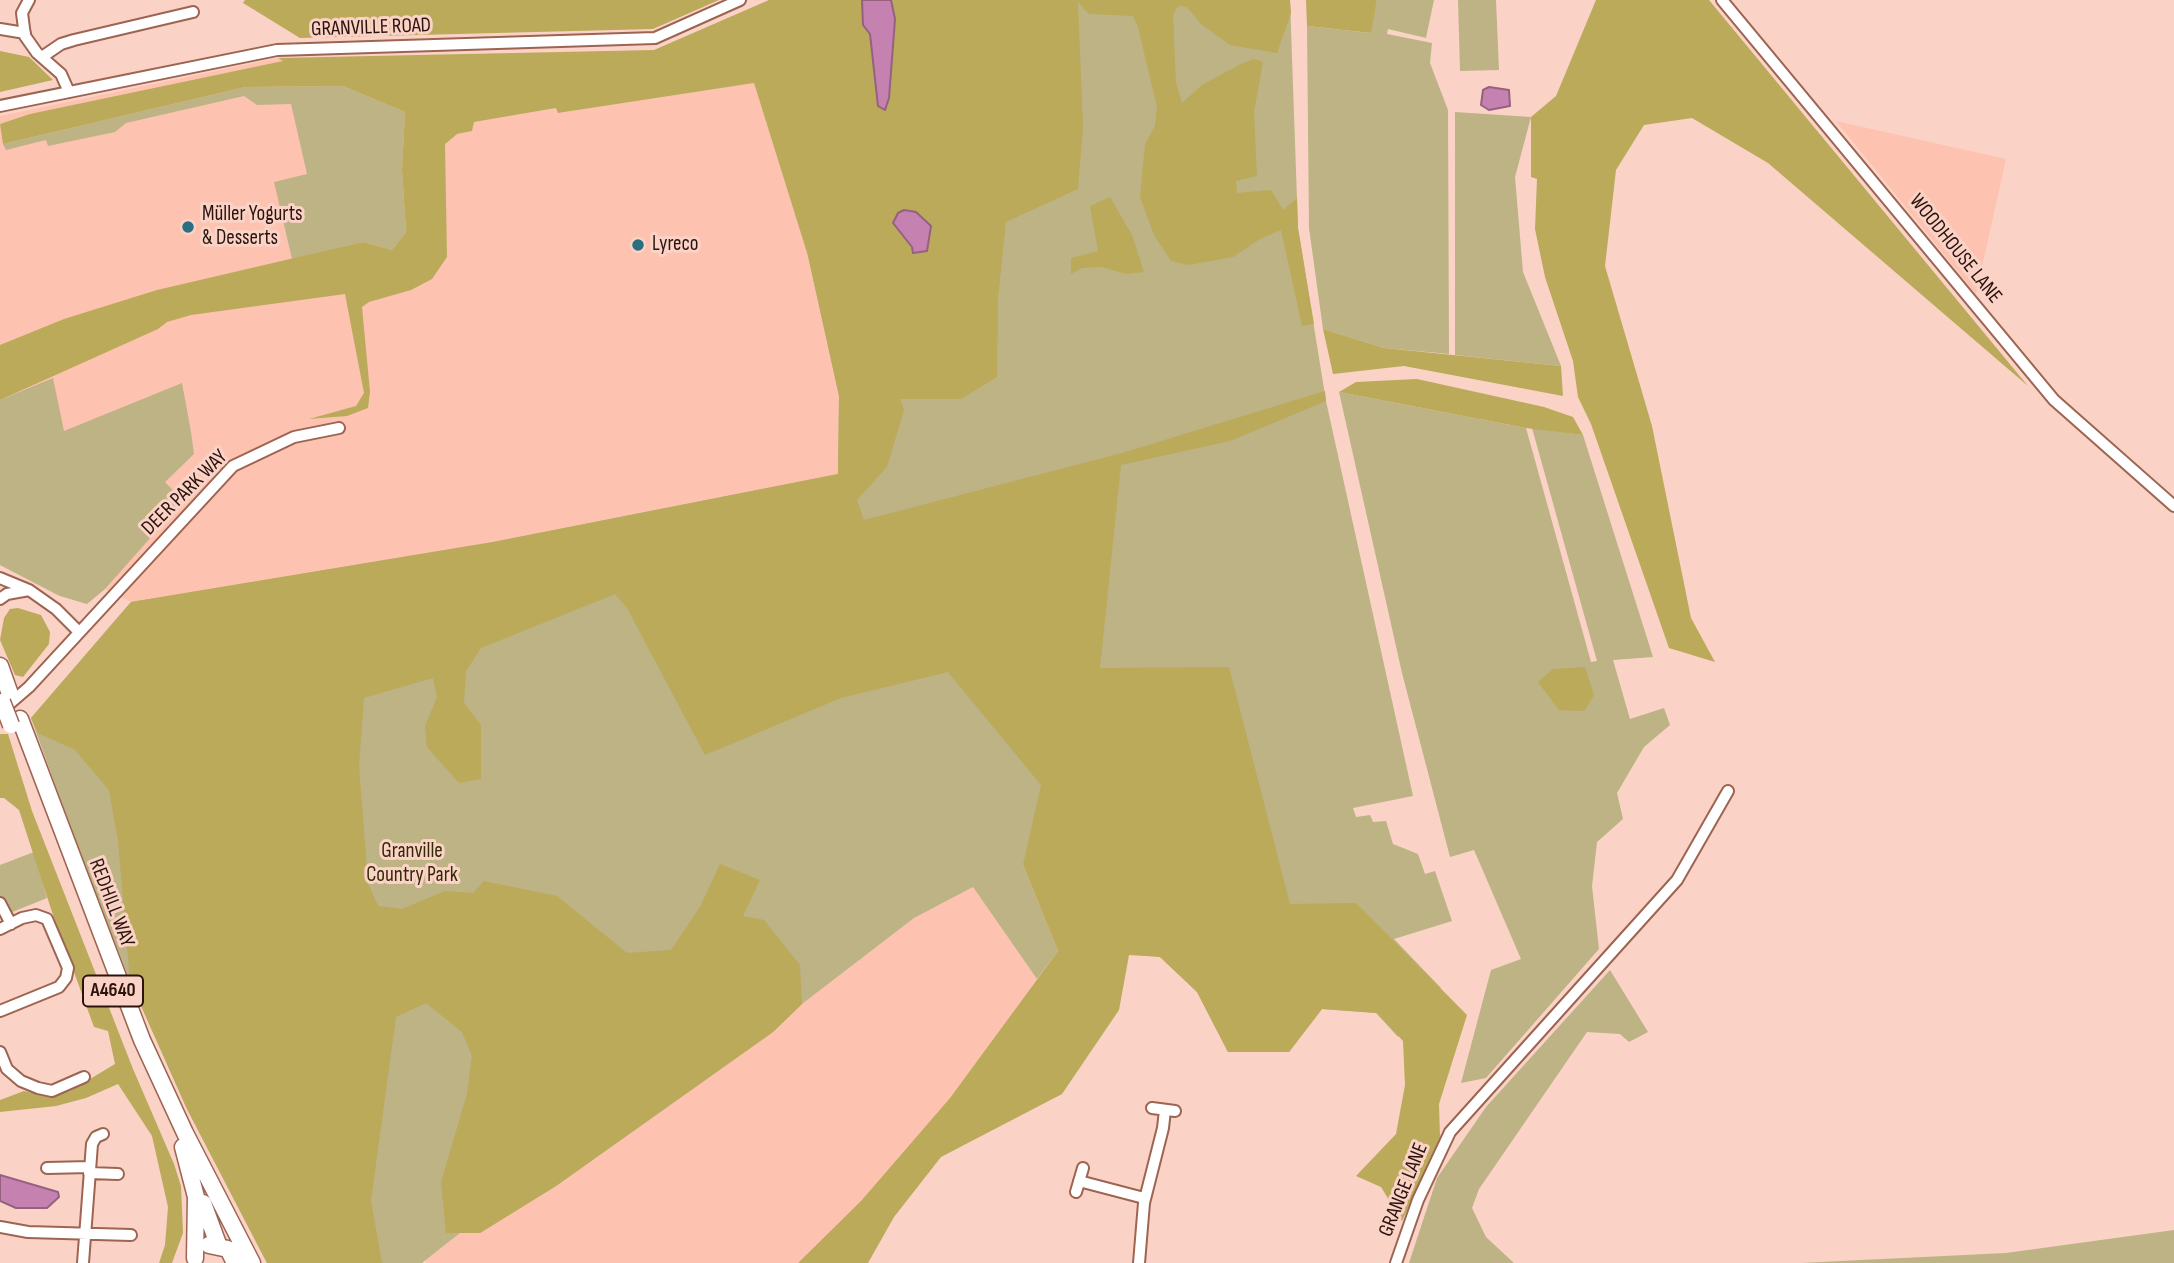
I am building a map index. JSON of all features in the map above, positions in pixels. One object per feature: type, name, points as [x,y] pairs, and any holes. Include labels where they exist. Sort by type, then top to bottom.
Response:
[{"type":"main road","name":"REDHILL WAY","points":[[0,666],[3,702],[16,722],[128,1005],[185,1133],[252,1263]]},
{"type":"main road","name":"REDHILL WAY","points":[[16,722],[118,1006],[186,1155],[196,1197],[194,1261]]},
{"type":"main road","name":"A4640","points":[[185,1133],[207,1222],[218,1244],[228,1249],[237,1261]]},
{"type":"main road","name":"A4640","points":[[194,1261],[203,1247],[218,1244]]},
{"type":"street","points":[[29,0],[22,13],[25,33],[42,57],[61,74],[69,92]]},
{"type":"street","name":"GRANVILLE ROAD","points":[[0,106],[277,50],[655,38],[740,0]]},
{"type":"street","name":"WOODHOUSE LANE","points":[[1722,0],[2054,400],[2174,506]]},
{"type":"street","points":[[42,57],[61,44],[74,40],[193,12]]},
{"type":"street","points":[[0,29],[25,33]]},
{"type":"street","name":"DEER PARK WAY","points":[[3,702],[29,687],[233,466],[293,437],[339,428]]},
{"type":"street","points":[[0,578],[29,590],[56,609],[78,631]]},
{"type":"street","points":[[0,599],[7,594],[29,590]]},
{"type":"street","name":"GRANGE LANE","points":[[1396,1263],[1418,1200],[1450,1132],[1676,880],[1728,791]]},
{"type":"street","points":[[0,903],[5,926],[36,915],[47,919],[68,968],[66,978],[59,987],[0,1011]]},
{"type":"street","points":[[0,1052],[7,1069],[21,1081],[52,1091],[69,1078],[84,1077]]},
{"type":"street","points":[[1139,1263],[1144,1198],[1170,1110],[1152,1108]]},
{"type":"street","points":[[83,1263],[92,1142],[103,1134]]},
{"type":"street","points":[[47,1168],[118,1174]]},
{"type":"street","points":[[1083,1168],[1078,1186],[1144,1198]]},
{"type":"street","points":[[0,1227],[28,1232],[131,1235]]},
{"type":"shaded area","points":[[245,0],[719,0],[653,29],[300,38],[243,3]]},
{"type":"shaded area","name":"Granville Country Park","points":[[769,0],[1290,0],[1291,13],[1277,53],[1230,45],[1201,24],[1187,7],[1178,6],[1173,15],[1176,83],[1182,103],[1202,85],[1241,64],[1254,59],[1263,62],[1254,112],[1257,176],[1236,181],[1237,193],[1271,190],[1283,210],[1297,198],[1298,228],[1314,324],[1302,326],[1281,230],[1260,239],[1233,257],[1188,265],[1171,261],[1154,235],[1140,197],[1145,144],[1155,126],[1157,107],[1138,27],[1133,16],[1089,14],[1078,2],[1083,127],[1078,189],[1006,222],[998,298],[997,377],[961,399],[900,399],[904,410],[887,467],[857,500],[864,520],[1122,453],[1325,391],[1326,401],[1230,441],[1121,465],[1100,668],[1229,667],[1290,904],[1356,903],[1467,1015],[1439,1104],[1440,1137],[1402,1221],[1381,1187],[1356,1176],[1396,1134],[1405,1085],[1403,1041],[1377,1013],[1322,1009],[1289,1052],[1228,1052],[1197,992],[1160,957],[1129,955],[1119,1010],[1062,1094],[941,1157],[894,1217],[868,1263],[798,1263],[861,1201],[950,1098],[1058,951],[1023,865],[1041,785],[948,672],[841,698],[705,755],[627,608],[615,594],[481,648],[466,671],[464,703],[481,725],[481,779],[459,783],[427,747],[425,726],[437,697],[433,678],[364,698],[359,766],[368,883],[378,906],[402,909],[445,891],[473,893],[484,881],[557,896],[627,953],[671,950],[700,907],[720,864],[760,880],[743,916],[764,920],[800,965],[802,1004],[773,1032],[556,1186],[480,1233],[446,1233],[441,1182],[467,1094],[472,1056],[462,1032],[426,1003],[396,1017],[371,1201],[382,1263],[267,1263],[186,1107],[130,981],[118,841],[109,790],[75,750],[38,733],[31,718],[131,602],[493,542],[838,474],[839,396],[808,256],[754,83],[558,113],[556,108],[474,122],[472,131],[457,134],[445,144],[447,257],[432,279],[411,290],[369,302],[362,307],[370,392],[368,408],[347,416],[309,419],[356,406],[364,393],[345,294],[191,315],[167,322],[158,329],[0,400],[0,345],[64,319],[157,290],[363,242],[392,250],[406,232],[402,170],[405,112],[343,86],[245,87],[3,144],[0,124],[30,114],[283,61],[278,58],[654,50]]},
{"type":"shaded area","points":[[862,0],[891,0],[895,19],[889,98],[885,110],[878,106],[870,34],[863,25]]},
{"type":"shaded area","points":[[1306,0],[1377,0],[1371,33],[1307,26]]},
{"type":"shaded area","points":[[1596,0],[1709,0],[2028,386],[1768,163],[1692,118],[1644,125],[1616,170],[1605,266],[1652,426],[1691,618],[1715,662],[1669,648],[1591,424],[1578,397],[1573,361],[1545,277],[1535,229],[1537,179],[1531,177],[1531,117],[1556,96]]},
{"type":"shaded area","points":[[0,51],[29,57],[53,80],[0,92]]},
{"type":"shaded area","points":[[278,58],[457,134],[472,131],[473,122],[557,108],[559,113],[754,83],[808,256],[839,396],[838,474],[493,542],[131,602],[105,589],[87,604],[56,595],[0,565],[0,116]]},
{"type":"shaded area","points":[[1489,87],[1509,90],[1510,106],[1489,110],[1481,105],[1483,90]]},
{"type":"shaded area","points":[[1836,121],[2006,159],[1976,294]]},
{"type":"shaded area","points":[[1110,197],[1132,235],[1144,272],[1126,274],[1102,267],[1082,268],[1071,274],[1071,258],[1098,251],[1090,206]]},
{"type":"shaded area","points":[[904,210],[916,212],[931,226],[927,251],[913,253],[912,247],[893,223],[898,213]]},
{"type":"shaded area","points":[[1323,329],[1384,348],[1561,366],[1563,396],[1404,366],[1333,374]]},
{"type":"shaded area","points":[[1417,379],[1544,407],[1573,417],[1583,435],[1526,428],[1339,392],[1356,382]]},
{"type":"shaded area","points":[[18,608],[41,615],[50,632],[49,644],[23,677],[15,675],[0,640],[4,618],[10,609]]},
{"type":"shaded area","points":[[1585,667],[1594,695],[1584,711],[1559,710],[1538,682],[1553,669]]},
{"type":"shaded area","points":[[0,734],[8,734],[32,811],[133,1069],[174,1164],[181,1186],[183,1233],[172,1263],[159,1263],[165,1245],[168,1207],[152,1136],[118,1084],[86,1098],[56,1106],[0,1112],[0,1100],[24,1091],[46,1096],[70,1091],[115,1064],[108,1031],[94,1027],[52,912],[19,810],[4,798],[0,798]]},
{"type":"shaded area","points":[[973,887],[1037,979],[950,1098],[861,1201],[798,1263],[425,1261],[460,1233],[480,1233],[556,1186],[773,1032],[802,1004],[914,918]]},
{"type":"shaded area","points":[[0,1175],[58,1192],[59,1197],[47,1208],[16,1208],[0,1201]]},
{"type":"green space","name":"Granville Country Park","points":[[769,0],[1290,0],[1298,228],[1326,401],[1413,796],[1353,808],[1356,817],[1370,815],[1373,822],[1386,821],[1393,844],[1418,854],[1425,874],[1435,871],[1452,921],[1394,939],[1441,988],[1398,1037],[1376,1013],[1322,1009],[1289,1052],[1228,1052],[1197,992],[1160,957],[1023,865],[1058,951],[1037,979],[973,887],[914,918],[802,1004],[773,1032],[556,1186],[480,1233],[460,1233],[422,1263],[267,1263],[188,1111],[130,981],[31,718],[131,602],[493,542],[838,474],[839,396],[808,256]]},
{"type":"green space","points":[[1377,0],[1434,0],[1426,38],[1388,29],[1387,34],[1432,43],[1430,63],[1448,110],[1449,354],[1384,348],[1323,329],[1309,228],[1307,26],[1370,33]]},
{"type":"green space","points":[[1458,0],[1496,0],[1499,70],[1460,71]]},
{"type":"green space","points":[[343,86],[405,112],[402,170],[406,232],[392,250],[363,242],[292,259],[274,182],[307,174],[291,104],[257,105],[244,96],[126,123],[115,132],[48,146],[46,140],[6,150],[3,144],[245,87]]},
{"type":"green space","points":[[1455,112],[1531,117],[1515,177],[1523,272],[1561,366],[1455,355]]},
{"type":"green space","points":[[53,378],[64,431],[182,383],[191,432],[194,454],[165,482],[183,501],[105,589],[87,604],[60,596],[0,565],[0,400]]},
{"type":"green space","points":[[1339,392],[1526,428],[1591,662],[1597,661],[1532,428],[1583,435],[1653,657],[1613,660],[1630,719],[1664,708],[1670,725],[1644,747],[1617,793],[1623,819],[1597,842],[1592,886],[1599,949],[1486,1078],[1461,1083],[1491,970],[1521,959],[1474,850],[1450,857],[1402,673]]},
{"type":"green space","points":[[34,852],[47,898],[5,915],[0,904],[0,865]]},
{"type":"green space","points":[[1610,970],[1648,1032],[1629,1042],[1620,1034],[1587,1032],[1479,1189],[1472,1208],[1486,1237],[1514,1263],[1409,1263],[1437,1178],[1486,1107]]},
{"type":"green space","points":[[2174,1230],[2174,1263],[1800,1263],[2006,1253]]},
{"type":"place","name":"Müller Yogurts & Desserts","points":[[188,227]]},
{"type":"place","name":"Lyreco","points":[[638,245]]}]
